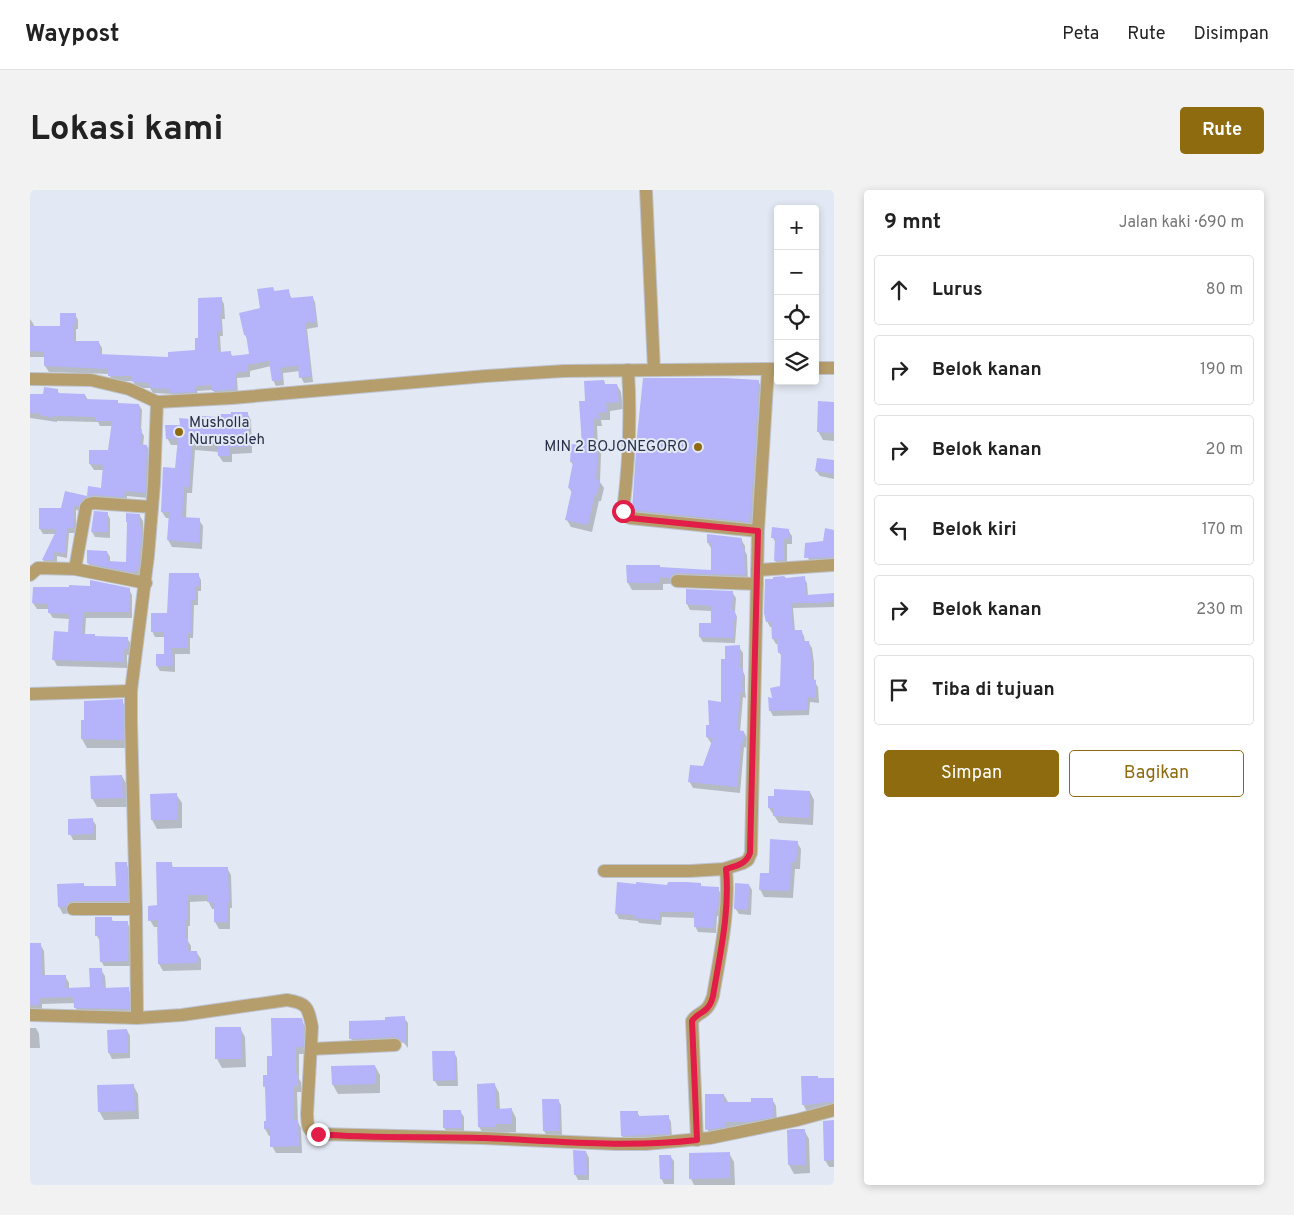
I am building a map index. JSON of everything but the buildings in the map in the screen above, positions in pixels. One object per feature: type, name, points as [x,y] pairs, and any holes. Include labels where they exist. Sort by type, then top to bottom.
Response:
[{"type":"street","points":[[646,190],[654,370]]},
{"type":"street","points":[[819,368],[834,368]]},
{"type":"street","points":[[30,379],[91,380],[129,389],[157,402],[232,398],[564,371],[773,369],[758,531],[750,853],[748,860],[726,869],[604,871]]},
{"type":"street","points":[[628,370],[630,406],[628,462],[623,511],[626,516],[630,518],[758,531]]},
{"type":"street","points":[[137,1018],[136,909],[130,722],[131,691],[146,583],[157,402]]},
{"type":"street","points":[[75,569],[86,507],[89,504],[152,507]]},
{"type":"street","points":[[757,570],[834,565]]},
{"type":"street","points":[[30,575],[38,568],[75,569],[146,583]]},
{"type":"street","points":[[677,581],[757,584]]},
{"type":"street","points":[[30,694],[131,691]]},
{"type":"street","points":[[697,1140],[692,1021],[694,1017],[710,1006],[713,996],[724,924],[728,884],[726,869]]},
{"type":"street","points":[[73,908],[136,909]]},
{"type":"street","points":[[30,1015],[137,1018],[182,1015],[287,1000],[299,1002],[304,1005],[309,1014],[312,1027],[307,1114],[308,1127],[311,1131],[318,1134],[646,1144],[697,1140],[797,1120],[834,1110]]},
{"type":"street","points":[[311,1049],[394,1044]]},
{"type":"place","name":"Musholla Nurussoleh","points":[[179,432]]},
{"type":"place","name":"MIN 2 BOJONEGORO","points":[[698,447]]},
{"type":"route","points":[[318,1134],[330,1136],[482,1138],[616,1144],[697,1140],[692,1021],[694,1017],[710,1006],[713,996],[724,924],[728,884],[726,869],[748,860],[750,853],[758,531],[630,518],[623,511]]}]
